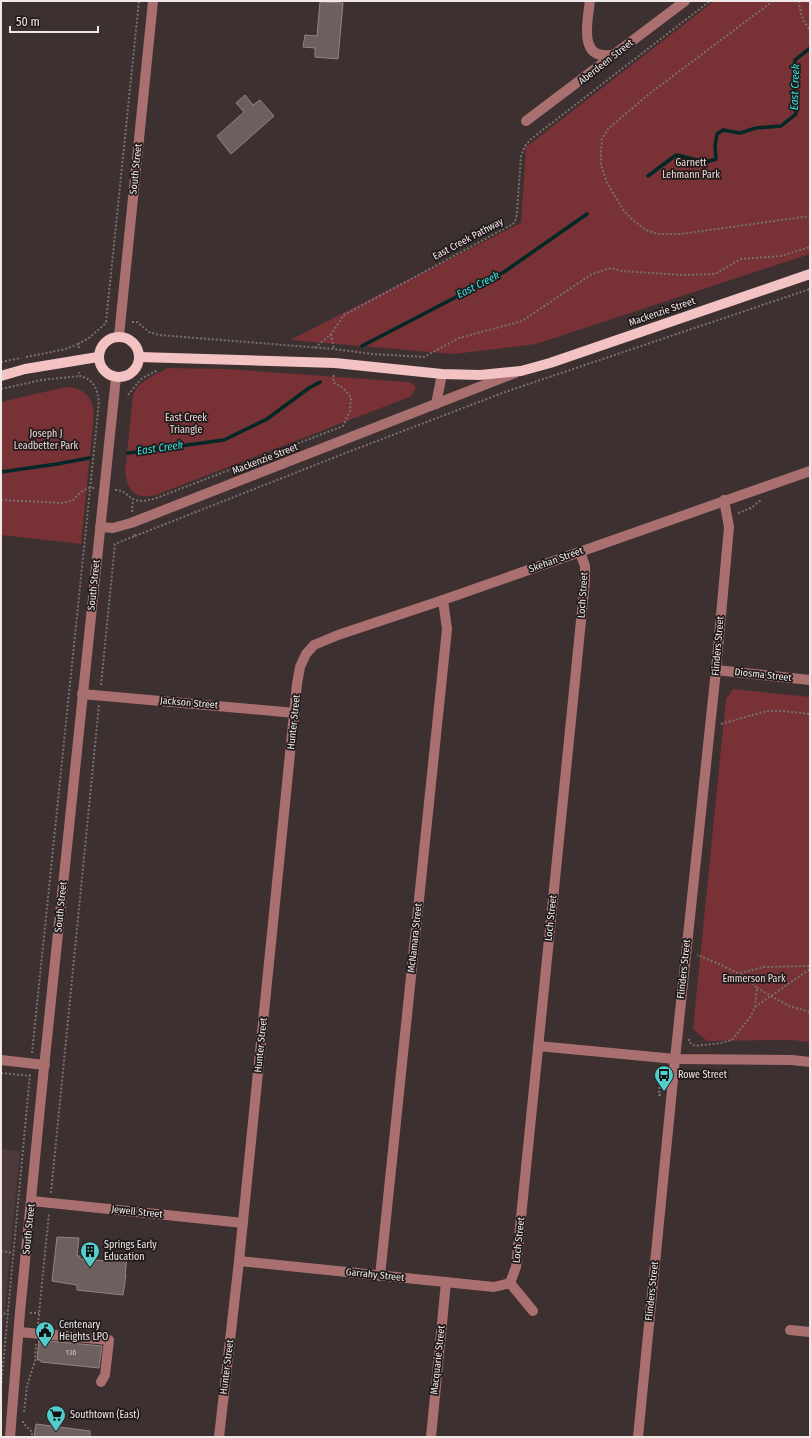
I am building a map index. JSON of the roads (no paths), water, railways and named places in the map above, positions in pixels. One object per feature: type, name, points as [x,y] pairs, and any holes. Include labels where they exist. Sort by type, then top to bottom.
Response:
[{"type":"main road","name":"Mackenzie Street","points":[[139,357],[335,363],[442,374],[480,375],[521,371],[550,363],[810,274]]},
{"type":"main road","points":[[119,336],[126,338],[135,345],[139,357],[137,365],[132,372],[124,376],[116,377],[109,375],[103,370],[98,357],[99,350],[107,340],[119,336]]},
{"type":"main road","points":[[1,376],[25,370],[98,357]]},
{"type":"street","name":"South Street","points":[[119,336],[154,1]]},
{"type":"street","points":[[590,1],[586,37],[589,45],[594,53],[599,55],[606,56],[615,54]]},
{"type":"street","name":"Aberdeen Street","points":[[526,121],[684,1]]},
{"type":"street","name":"Mackenzie Street","points":[[100,527],[113,528],[131,523],[521,371]]},
{"type":"street","points":[[436,404],[442,374]]},
{"type":"street","name":"South Street","points":[[10,1437],[43,1077],[116,377]]},
{"type":"street","name":"Skehan Street","points":[[306,654],[314,645],[338,635],[443,600],[810,471]]},
{"type":"street","name":"Flinders Street","points":[[638,1437],[675,1059],[716,670],[729,527],[724,500]]},
{"type":"street","name":"Loch Street","points":[[510,1283],[516,1267],[585,582],[585,566],[580,552]]},
{"type":"street","name":"McNamara Street","points":[[380,1276],[447,629],[443,600]]},
{"type":"street","name":"Hunter Street","points":[[219,1437],[243,1224],[300,667],[306,654]]},
{"type":"street","name":"Diosma Street","points":[[716,670],[810,680]]},
{"type":"street","name":"Jackson Street","points":[[82,694],[295,713]]},
{"type":"street","points":[[538,1046],[675,1059],[792,1060],[810,1062]]},
{"type":"street","points":[[1,1060],[45,1064]]},
{"type":"street","name":"Jewell Street","points":[[32,1201],[243,1224]]},
{"type":"street","name":"Garrahy Street","points":[[239,1261],[494,1287],[510,1283]]},
{"type":"street","name":"Macquarie Street","points":[[431,1437],[446,1282]]},
{"type":"street","points":[[510,1283],[533,1310]]},
{"type":"street","points":[[790,1330],[810,1332]]},
{"type":"street","points":[[19,1332],[108,1340],[105,1375],[101,1382]]},
{"type":"waterway","name":"East Creek","points":[[648,176],[676,155],[706,162],[716,159],[715,146],[717,134],[723,130],[740,133],[756,128],[781,126],[796,114],[794,86],[795,60],[810,48]]},
{"type":"waterway","name":"East Creek","points":[[362,346],[504,272],[587,214]]},
{"type":"waterway","name":"East Creek","points":[[128,453],[224,440],[267,419],[309,388],[320,382]]},
{"type":"waterway","name":"East Creek","points":[[1,472],[89,458]]},
{"type":"place","name":"Rowe Street","points":[[664,1092]]},
{"type":"place","name":"Springs Early Education","points":[[90,1268]]},
{"type":"place","name":"Centenary Heights LPO","points":[[45,1348]]},
{"type":"place","name":"Southtown (East)","points":[[56,1432]]},
{"type":"park label","name":"Garnett Lehmann Park","points":[[691,168]]},
{"type":"park label","name":"East Creek Triangle","points":[[186,424]]},
{"type":"park label","name":"Joseph J Leadbetter Park","points":[[46,440]]},
{"type":"park label","name":"Emmerson Park","points":[[754,979]]}]
